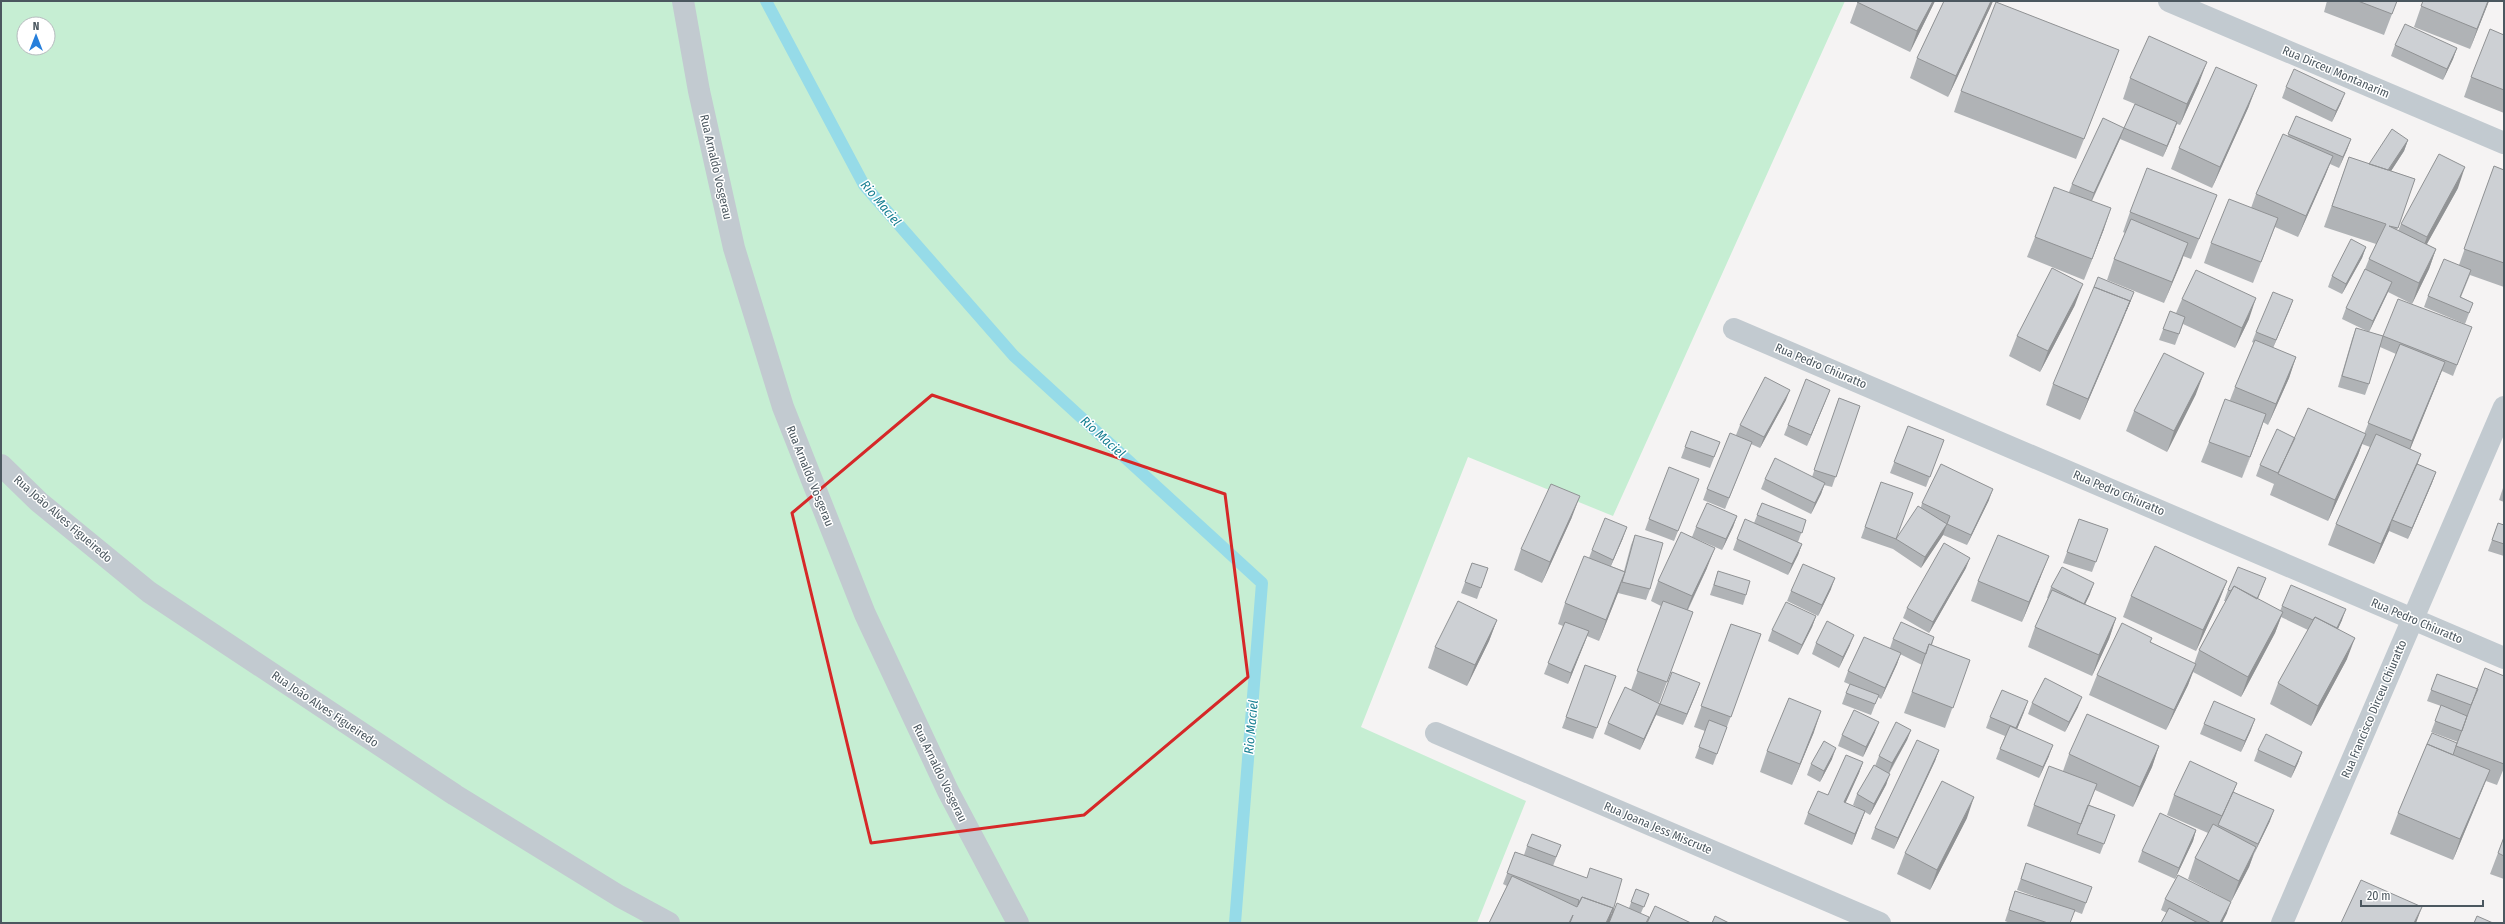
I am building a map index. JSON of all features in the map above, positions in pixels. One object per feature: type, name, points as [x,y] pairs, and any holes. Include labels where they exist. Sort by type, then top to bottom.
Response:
[{"type":"street","name":"Rua Arnaldo Vosgerau","points":[[683,1],[699,91],[734,248],[783,407],[865,614],[948,791],[1018,923]]},
{"type":"street","name":"Rua Dirceu Montanarim","points":[[2169,1],[2504,143]]},
{"type":"street","name":"Rua Pedro Chiuratto","points":[[1734,329],[2504,658]]},
{"type":"street","name":"Rua Francisco Dirceu Chiuratto","points":[[2282,923],[2504,407]]},
{"type":"street","name":"Rua João Alves Figueiredo","points":[[1,465],[39,502],[149,592],[455,795],[619,896],[669,923]]},
{"type":"street","name":"Rua Joana Jess Miscrute","points":[[1436,733],[1880,923]]},
{"type":"highlighted area","points":[[932,395],[1225,494],[1248,677],[1084,815],[871,843],[792,513]]},
{"type":"green space","points":[[1,1],[1845,1],[1613,516],[1468,457],[1361,727],[1526,801],[1477,923],[1,923]]},
{"type":"building","points":[[1933,1],[1917,31],[1857,2]]},
{"type":"building","points":[[1944,1],[1991,1],[1956,76],[1917,58]]},
{"type":"building","points":[[2358,1],[2397,1],[2392,14]]},
{"type":"building","points":[[2423,1],[2488,1],[2477,29],[2421,6]]},
{"type":"building","points":[[1996,2],[2119,50],[2084,139],[1961,91]]},
{"type":"building","points":[[2405,24],[2457,48],[2447,69],[2395,45]]},
{"type":"building","points":[[2490,29],[2504,35],[2504,90],[2471,77]]},
{"type":"building","points":[[2149,36],[2207,62],[2187,104],[2130,78]]},
{"type":"building","points":[[2216,67],[2257,85],[2220,167],[2179,148]]},
{"type":"building","points":[[2294,69],[2345,93],[2336,111],[2286,87]]},
{"type":"building","points":[[2135,104],[2177,122],[2167,146],[2124,128]]},
{"type":"building","points":[[2296,116],[2351,139],[2343,157],[2288,134]]},
{"type":"building","points":[[2103,118],[2124,128],[2094,193],[2072,184]]},
{"type":"building","points":[[2392,129],[2408,140],[2388,170],[2369,164]]},
{"type":"building","points":[[2283,134],[2333,156],[2306,216],[2256,194]]},
{"type":"building","points":[[2439,154],[2465,167],[2427,237],[2401,224]]},
{"type":"building","points":[[2349,157],[2415,179],[2398,228],[2389,226],[2436,249],[2419,283],[2369,259],[2386,224],[2332,206]]},
{"type":"building","points":[[2494,166],[2504,170],[2504,263],[2464,249]]},
{"type":"building","points":[[2147,168],[2217,195],[2199,239],[2130,212]]},
{"type":"building","points":[[2054,187],[2111,208],[2092,259],[2035,237]]},
{"type":"building","points":[[2229,199],[2278,218],[2261,262],[2211,243]]},
{"type":"building","points":[[2131,219],[2188,243],[2172,282],[2114,259]]},
{"type":"building","points":[[2351,239],[2366,247],[2346,284],[2332,276]]},
{"type":"building","points":[[2444,259],[2471,270],[2460,297],[2473,303],[2469,313],[2428,296]]},
{"type":"building","points":[[2052,268],[2083,284],[2048,351],[2017,336]]},
{"type":"building","points":[[2365,269],[2392,282],[2373,321],[2346,308]]},
{"type":"building","points":[[2196,270],[2256,298],[2242,328],[2182,299]]},
{"type":"building","points":[[2098,277],[2134,292],[2126,311],[2130,301],[2094,287]]},
{"type":"building","points":[[2094,287],[2130,301],[2088,399],[2053,384]]},
{"type":"building","points":[[2273,292],[2293,300],[2276,340],[2256,332]]},
{"type":"building","points":[[2398,299],[2472,327],[2457,365],[2383,336]]},
{"type":"building","points":[[2170,311],[2185,317],[2179,334],[2163,329]]},
{"type":"building","points":[[2356,328],[2383,336],[2369,384],[2342,376]]},
{"type":"building","points":[[2255,340],[2296,357],[2276,404],[2235,387]]},
{"type":"building","points":[[2400,344],[2445,362],[2412,441],[2368,423]]},
{"type":"building","points":[[2164,353],[2204,373],[2174,431],[2134,411]]},
{"type":"building","points":[[1765,377],[1790,390],[1764,437],[1740,425]]},
{"type":"building","points":[[1806,379],[1830,390],[1811,435],[1788,425]]},
{"type":"building","points":[[1839,398],[1860,406],[1836,477],[1814,470]]},
{"type":"building","points":[[2225,399],[2266,414],[2250,457],[2209,442]]},
{"type":"building","points":[[2308,408],[2366,434],[2335,500],[2278,474]]},
{"type":"building","points":[[1908,426],[1944,440],[1930,477],[1894,462]]},
{"type":"building","points":[[2277,429],[2295,438],[2278,473],[2260,465]]},
{"type":"building","points":[[1691,431],[1720,442],[1714,457],[1685,447]]},
{"type":"building","points":[[1730,433],[1752,442],[1729,498],[1707,489]]},
{"type":"building","points":[[2376,434],[2421,454],[2381,544],[2336,524]]},
{"type":"building","points":[[1775,458],[1825,483],[1815,503],[1765,479]]},
{"type":"building","points":[[1941,464],[1993,489],[1971,535],[1947,524],[1950,516],[1922,503]]},
{"type":"building","points":[[2417,464],[2436,472],[2412,528],[2392,520]]},
{"type":"building","points":[[1669,467],[1699,479],[1678,531],[1649,519]]},
{"type":"building","points":[[1881,482],[1913,493],[1896,539],[1865,527]]},
{"type":"building","points":[[1551,484],[1580,496],[1550,562],[1521,549]]},
{"type":"building","points":[[1707,503],[1737,516],[1726,539],[1696,527]]},
{"type":"building","points":[[1762,503],[1806,520],[1802,533],[1757,515]]},
{"type":"building","points":[[1918,506],[1947,524],[1925,557],[1896,539]]},
{"type":"building","points":[[1605,518],[1627,527],[1613,560],[1592,550]]},
{"type":"building","points":[[1745,519],[1802,544],[1792,564],[1737,539]]},
{"type":"building","points":[[2079,519],[2108,529],[2096,562],[2067,552]]},
{"type":"building","points":[[2498,523],[2504,525],[2504,544],[2492,540]]},
{"type":"building","points":[[1681,532],[1715,548],[1692,596],[1658,581]]},
{"type":"building","points":[[1635,535],[1663,543],[1650,589],[1622,582]]},
{"type":"building","points":[[1998,535],[2049,556],[2029,602],[1978,581]]},
{"type":"building","points":[[1944,543],[1970,558],[1933,622],[1907,608]]},
{"type":"building","points":[[2155,546],[2227,581],[2203,630],[2131,596]]},
{"type":"building","points":[[1584,556],[1625,572],[1606,620],[1565,603]]},
{"type":"building","points":[[1472,563],[1488,568],[1481,588],[1465,582]]},
{"type":"building","points":[[1803,564],[1835,578],[1822,605],[1791,591]]},
{"type":"building","points":[[2062,567],[2094,583],[2084,604],[2051,587]]},
{"type":"building","points":[[2238,567],[2266,578],[2257,599],[2234,586],[2231,591],[2228,590]]},
{"type":"building","points":[[1718,571],[1750,581],[1746,595],[1714,585]]},
{"type":"building","points":[[2291,585],[2346,609],[2337,628],[2315,617],[2313,620],[2282,606]]},
{"type":"building","points":[[2234,586],[2283,612],[2248,677],[2199,650]]},
{"type":"building","points":[[2052,590],[2116,618],[2099,655],[2035,627]]},
{"type":"building","points":[[1458,601],[1497,620],[1475,665],[1435,647]]},
{"type":"building","points":[[1663,601],[1693,612],[1667,682],[1637,671]]},
{"type":"building","points":[[1786,602],[1816,616],[1802,645],[1772,630]]},
{"type":"building","points":[[2315,617],[2355,638],[2318,706],[2278,683]]},
{"type":"building","points":[[1827,621],[1854,635],[1843,657],[1816,643]]},
{"type":"building","points":[[1565,622],[1589,631],[1571,673],[1548,663]]},
{"type":"building","points":[[1901,622],[1934,637],[1931,645],[1929,644],[1926,654],[1893,639]]},
{"type":"building","points":[[2122,623],[2152,638],[2150,642],[2196,664],[2174,710],[2097,675]]},
{"type":"building","points":[[1731,624],[1761,634],[1731,717],[1701,706]]},
{"type":"building","points":[[1864,637],[1901,653],[1885,688],[1848,671]]},
{"type":"building","points":[[1929,644],[1970,660],[1953,708],[1912,692]]},
{"type":"building","points":[[1585,665],[1616,676],[1597,728],[1566,717]]},
{"type":"building","points":[[2485,668],[2504,676],[2504,764],[2456,746]]},
{"type":"building","points":[[1672,672],[1700,683],[1687,714],[1660,704]]},
{"type":"building","points":[[2437,674],[2478,689],[2471,705],[2431,690]]},
{"type":"building","points":[[2045,678],[2082,697],[2069,722],[2032,703]]},
{"type":"building","points":[[1850,684],[1879,695],[1875,704],[1846,693]]},
{"type":"building","points":[[1625,687],[1660,704],[1644,739],[1608,723]]},
{"type":"building","points":[[2002,690],[2028,701],[2016,728],[1990,717]]},
{"type":"building","points":[[1789,698],[1821,711],[1800,764],[1767,751]]},
{"type":"building","points":[[2214,701],[2255,719],[2245,741],[2204,724]]},
{"type":"building","points":[[2441,705],[2467,716],[2462,731],[2435,721]]},
{"type":"building","points":[[1854,710],[1879,722],[1866,747],[1842,735]]},
{"type":"building","points":[[2087,714],[2159,746],[2140,787],[2069,754]]},
{"type":"building","points":[[1709,720],[1727,727],[1717,754],[1699,747]]},
{"type":"building","points":[[1896,722],[1911,730],[1892,763],[1879,756]]},
{"type":"building","points":[[2010,726],[2053,745],[2043,767],[2000,749]]},
{"type":"building","points":[[2432,733],[2457,743],[2453,755],[2427,744]]},
{"type":"building","points":[[2266,734],[2302,752],[2295,767],[2258,750]]},
{"type":"building","points":[[1917,740],[1939,750],[1898,838],[1875,828]]},
{"type":"building","points":[[1824,741],[1836,748],[1824,771],[1811,764]]},
{"type":"building","points":[[2427,744],[2490,770],[2460,839],[2398,813]]},
{"type":"building","points":[[1846,755],[1863,762],[1844,802],[1865,811],[1855,834],[1808,813],[1818,791],[1828,795]]},
{"type":"building","points":[[2190,761],[2237,783],[2222,816],[2174,795]]},
{"type":"building","points":[[1874,765],[1890,774],[1874,804],[1857,794]]},
{"type":"building","points":[[2049,766],[2097,784],[2081,824],[2034,805]]},
{"type":"building","points":[[1942,781],[1974,797],[1937,870],[1905,853]]},
{"type":"building","points":[[2233,792],[2274,810],[2258,844],[2218,825]]},
{"type":"building","points":[[2088,805],[2115,815],[2104,844],[2077,834]]},
{"type":"building","points":[[2160,813],[2196,830],[2179,868],[2142,851]]},
{"type":"building","points":[[2213,824],[2256,847],[2239,881],[2195,858]]},
{"type":"building","points":[[1532,834],[1561,845],[1556,857],[1527,846]]},
{"type":"building","points":[[2504,837],[2504,856],[2498,853]]},
{"type":"building","points":[[1515,852],[1587,878],[1590,868],[1622,879],[1612,914],[1609,918],[1613,908],[1582,897],[1578,905],[1579,900],[1507,873]]},
{"type":"building","points":[[2026,863],[2092,887],[2086,903],[2021,879]]},
{"type":"building","points":[[2178,875],[2231,902],[2220,923],[2211,923],[2165,899]]},
{"type":"building","points":[[1512,876],[1577,907],[1582,897],[1613,908],[1606,923],[1570,923],[1573,915],[1569,923],[1489,923]]},
{"type":"building","points":[[2361,880],[2422,907],[2414,923],[2341,923]]},
{"type":"building","points":[[1636,889],[1649,894],[1644,907],[1631,902]]},
{"type":"building","points":[[2015,891],[2075,910],[2070,923],[2048,923],[2009,910]]},
{"type":"building","points":[[1617,903],[1649,917],[1646,923],[1609,923]]},
{"type":"building","points":[[1655,906],[1691,923],[1647,923]]},
{"type":"building","points":[[2169,908],[2198,923],[2161,923]]},
{"type":"building","points":[[1715,916],[1729,923],[1712,923]]},
{"type":"building","points":[[2477,916],[2493,923],[2474,923]]},
{"type":"waterway","name":"Rio Maciel","points":[[766,1],[864,185],[1014,356],[1262,583],[1235,923]]}]
